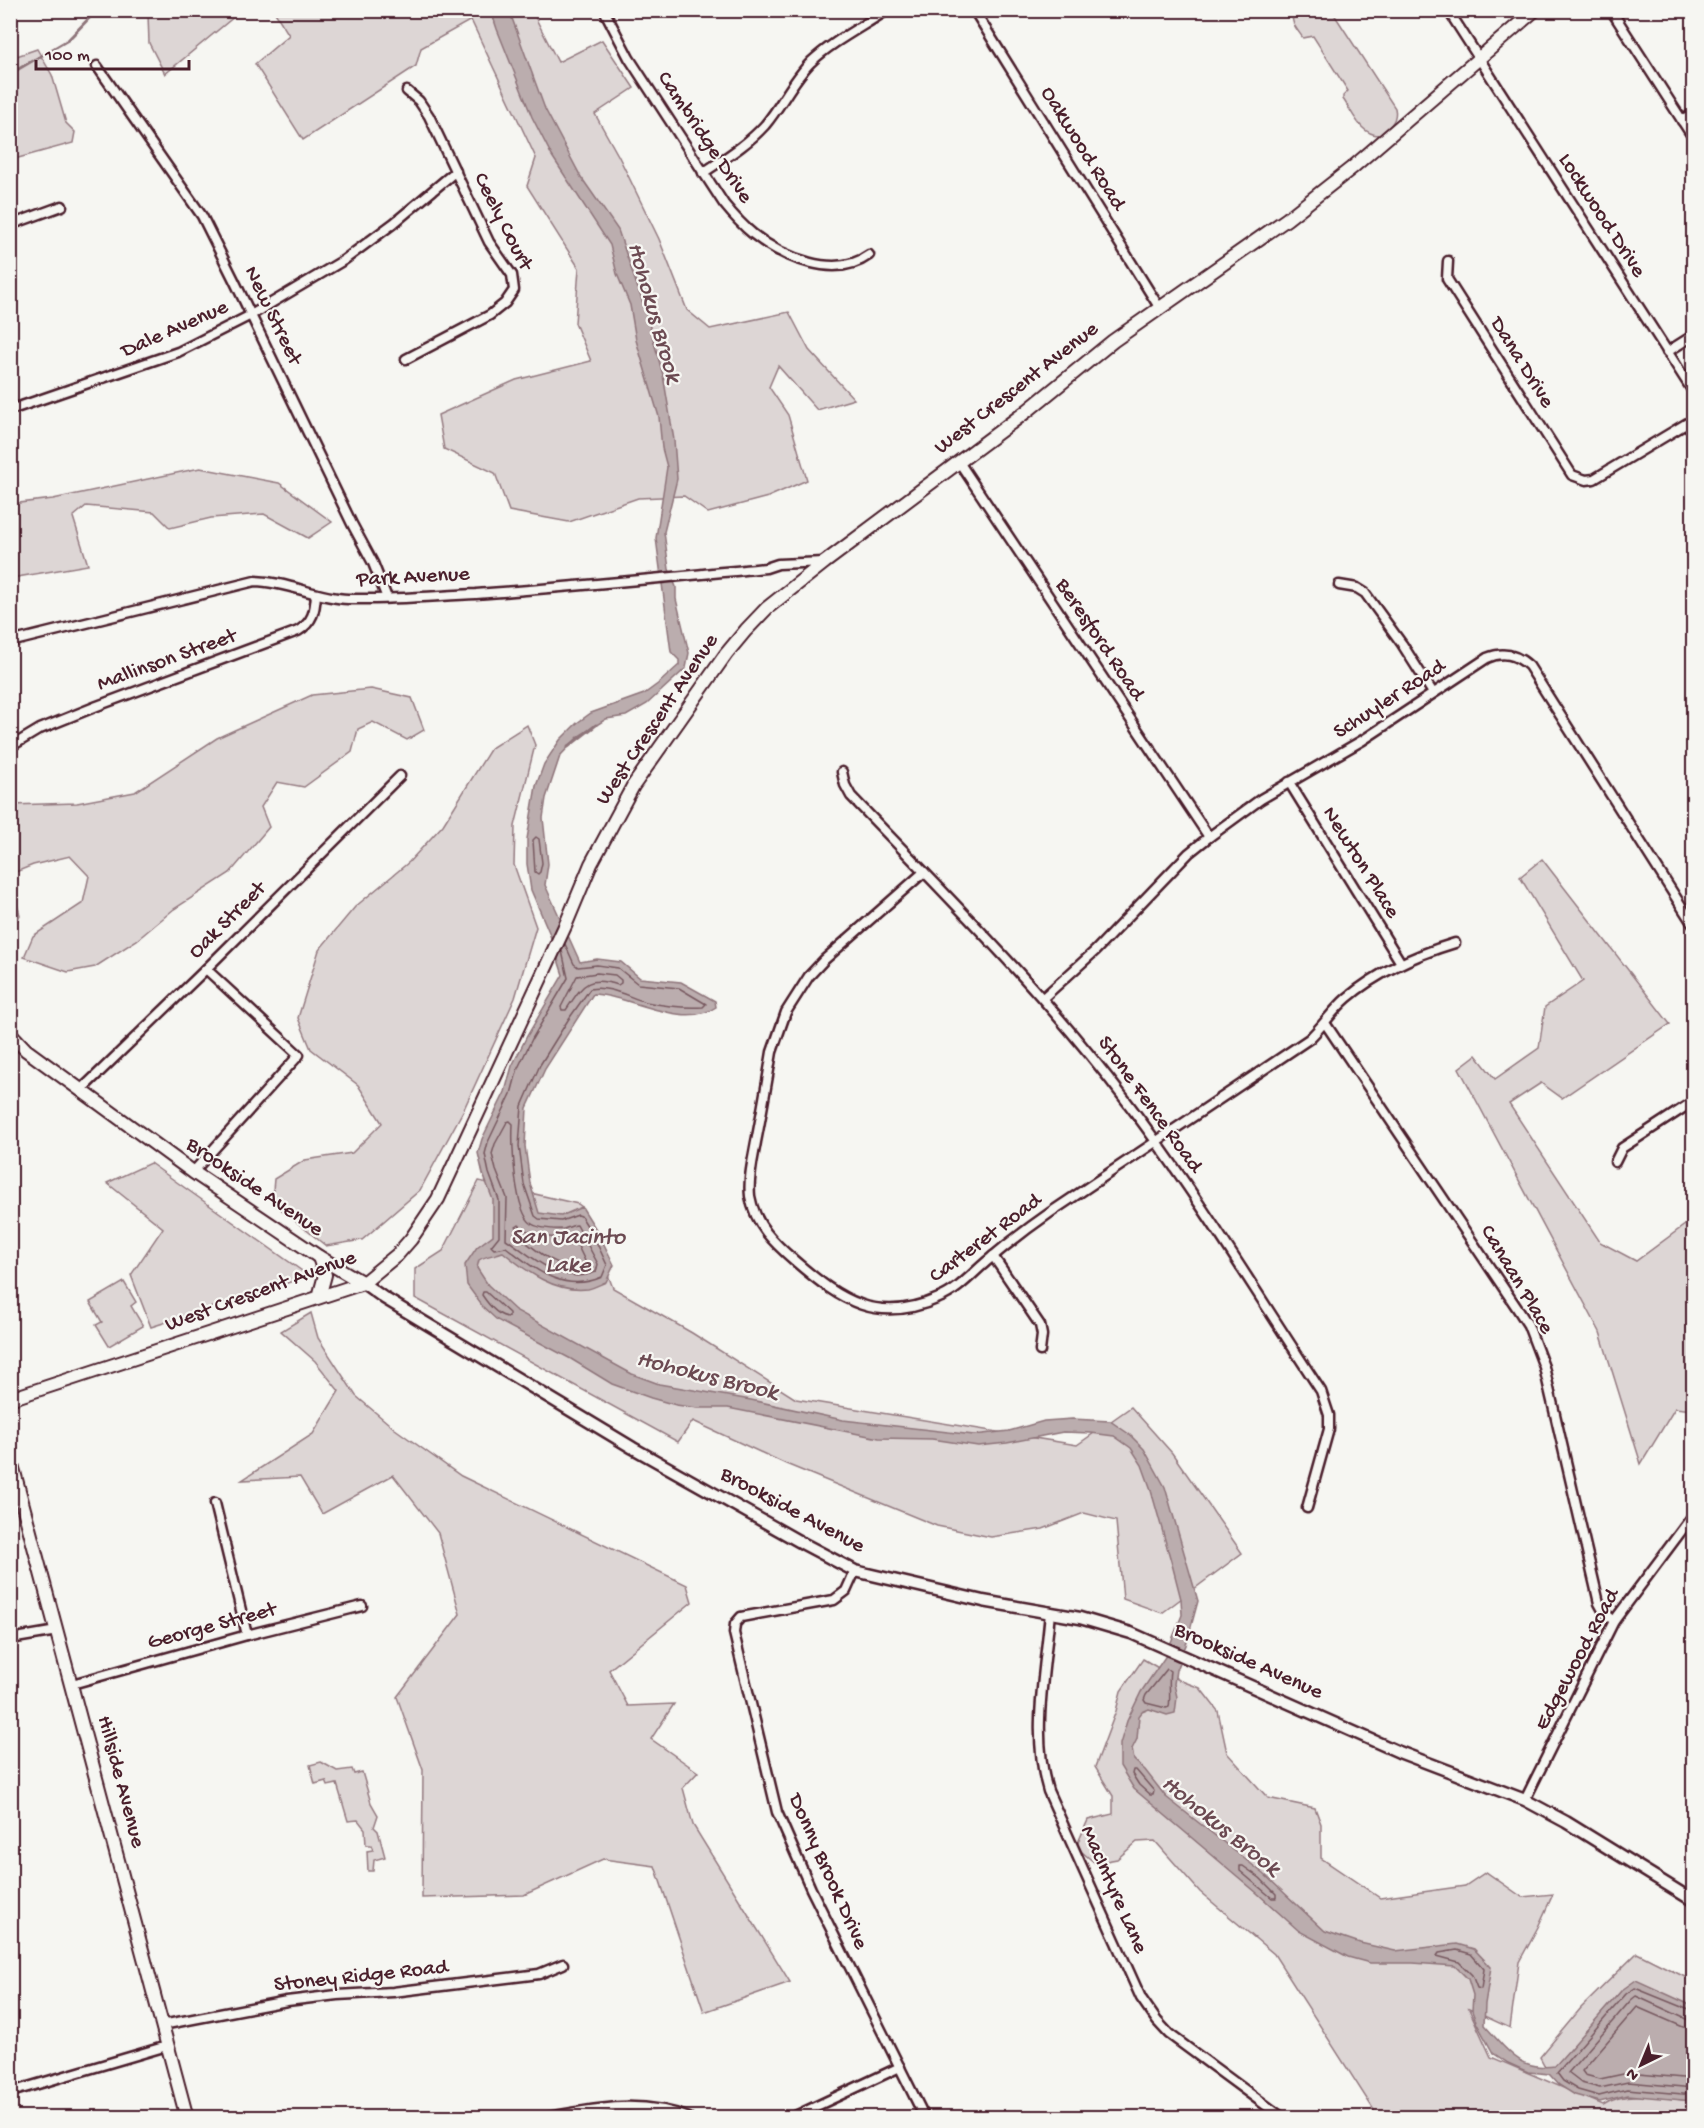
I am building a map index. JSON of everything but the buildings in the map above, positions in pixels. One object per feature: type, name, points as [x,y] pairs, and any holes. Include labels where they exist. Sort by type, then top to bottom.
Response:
[{"type":"main road","name":"West Crescent Avenue","points":[[10,1398],[363,1283],[397,1255],[411,1239],[438,1199],[566,924],[591,864],[633,786],[726,654],[767,609],[825,562],[959,462],[1159,307],[1287,219],[1364,157],[1535,10]]},
{"type":"main road","name":"Brookside Avenue","points":[[10,1033],[26,1050],[193,1172],[319,1257],[363,1283]]},
{"type":"main road","points":[[319,1257],[326,1275],[319,1297]]},
{"type":"main road","name":"Hillside Avenue","points":[[10,1457],[187,2118]]},
{"type":"street","name":"Cambridge Drive","points":[[604,10],[629,58],[703,173],[738,221],[772,247],[792,256],[831,266],[854,263],[869,255]]},
{"type":"street","points":[[703,173],[741,147],[764,126],[798,78],[825,50],[887,10]]},
{"type":"street","name":"Oakwood Road","points":[[974,10],[1159,307]]},
{"type":"street","name":"Lockwood Drive","points":[[1448,10],[1694,393]]},
{"type":"street","points":[[1611,10],[1694,139]]},
{"type":"street","name":"New Street","points":[[97,66],[202,216],[373,563],[387,598]]},
{"type":"street","name":"Ceely Court","points":[[406,359],[489,315],[511,297],[514,290],[512,275],[489,242],[429,116],[419,101],[407,91]]},
{"type":"street","points":[[1682,121],[1694,113]]},
{"type":"street","name":"Dale Avenue","points":[[10,410],[178,352],[251,315],[344,260],[386,229],[456,171]]},
{"type":"street","points":[[10,225],[62,206]]},
{"type":"street","name":"Dana Drive","points":[[1448,261],[1447,279],[1567,470],[1579,479],[1594,479],[1694,419]]},
{"type":"street","points":[[1667,352],[1694,336]]},
{"type":"street","name":"Beresford Road","points":[[959,462],[1209,837]]},
{"type":"street","name":"Park Avenue","points":[[10,642],[255,581],[273,582],[316,594],[347,599],[387,598],[517,591],[766,568],[778,564],[825,562]]},
{"type":"street","points":[[1339,585],[1357,588],[1365,593],[1402,644],[1433,693]]},
{"type":"street","name":"Mallinson Street","points":[[10,747],[49,725],[298,631],[307,626],[313,617],[316,594]]},
{"type":"street","name":"Schuyler Road","points":[[1043,998],[1095,951],[1189,853],[1209,837],[1261,799],[1363,740],[1496,654],[1515,656],[1529,666],[1694,926]]},
{"type":"street","name":"Stone Fence Road","points":[[842,772],[851,796],[1043,998],[1126,1100],[1321,1391],[1326,1402],[1329,1429],[1307,1508]]},
{"type":"street","name":"Oak Street","points":[[80,1090],[206,969],[400,776]]},
{"type":"street","name":"Newton Place","points":[[1289,782],[1401,963]]},
{"type":"street","name":"Carteret Road","points":[[924,872],[824,960],[809,976],[786,1012],[777,1033],[770,1063],[750,1178],[752,1206],[765,1233],[824,1287],[839,1296],[873,1307],[906,1308],[941,1298],[1051,1212],[1309,1039],[1354,993],[1401,963],[1455,944]]},
{"type":"street","points":[[193,1172],[299,1055],[206,969]]},
{"type":"street","name":"Canaan Place","points":[[1325,1023],[1528,1325],[1544,1367],[1599,1603],[1604,1612],[1614,1621]]},
{"type":"street","points":[[1615,1162],[1622,1148],[1694,1101]]},
{"type":"street","points":[[993,1256],[1040,1325],[1042,1335],[1040,1351]]},
{"type":"street","name":"Brookside Avenue","points":[[363,1283],[384,1298],[633,1448],[855,1571],[984,1601],[1050,1612],[1111,1626],[1164,1647],[1399,1752],[1525,1800],[1566,1822],[1694,1901]]},
{"type":"street","points":[[215,1503],[247,1635]]},
{"type":"street","name":"Edgewood Road","points":[[1525,1800],[1614,1621],[1694,1514]]},
{"type":"street","name":"Donny Brook Drive","points":[[855,1571],[846,1591],[834,1600],[741,1617],[735,1624],[734,1633],[777,1812],[810,1889],[925,2118]]},
{"type":"street","name":"George Street","points":[[72,1684],[247,1635],[362,1606]]},
{"type":"street","name":"MacIntyre Lane","points":[[1050,1612],[1039,1732],[1042,1771],[1048,1791],[1141,1998],[1156,2021],[1169,2034],[1283,2118]]},
{"type":"street","points":[[10,1639],[57,1631]]},
{"type":"street","name":"Stoney Ridge Road","points":[[162,2025],[304,1999],[393,1992],[539,1974],[563,1964]]},
{"type":"street","points":[[11,2091],[167,2046]]},
{"type":"street","points":[[791,2118],[900,2067]]},
{"type":"street","points":[[543,2118],[623,2106],[664,2110],[689,2118]]},
{"type":"shaded area","points":[[146,11],[241,11],[165,74],[149,43]]},
{"type":"shaded area","points":[[274,11],[532,11],[558,62],[602,40],[634,88],[595,114],[659,239],[687,310],[710,329],[789,312],[809,350],[854,399],[817,410],[778,366],[769,387],[788,415],[807,480],[768,497],[708,513],[684,496],[638,498],[569,522],[509,511],[495,473],[444,449],[438,415],[516,380],[591,361],[575,323],[579,268],[527,186],[536,158],[471,20],[421,48],[416,66],[303,140],[255,64],[289,35]]},
{"type":"shaded area","points":[[1294,11],[1332,11],[1395,108],[1394,120],[1380,135],[1368,132],[1358,123],[1343,99],[1348,91],[1313,36],[1303,38],[1296,28],[1292,19]]},
{"type":"shaded area","points":[[37,49],[52,75],[66,123],[75,132],[73,143],[11,160],[11,58]]},
{"type":"shaded area","points":[[200,468],[279,483],[332,522],[308,538],[264,514],[211,518],[170,528],[154,512],[86,506],[73,517],[88,565],[11,578],[11,504],[53,499]]},
{"type":"shaded area","points":[[371,689],[412,698],[424,730],[407,740],[373,722],[358,729],[352,752],[304,787],[277,782],[261,807],[269,827],[230,873],[174,909],[137,940],[95,967],[68,972],[24,957],[33,936],[83,903],[89,876],[70,856],[33,865],[11,874],[11,805],[77,803],[135,792],[217,738],[312,695]]},
{"type":"shaded area","points":[[527,725],[535,745],[515,826],[514,865],[536,927],[515,998],[463,1111],[420,1190],[362,1240],[326,1246],[272,1202],[274,1179],[305,1160],[352,1153],[382,1123],[358,1085],[311,1049],[298,1018],[319,950],[355,907],[409,862],[443,825],[491,748]]},
{"type":"shaded area","points":[[1542,859],[1670,1024],[1562,1098],[1541,1083],[1509,1104],[1600,1242],[1636,1261],[1693,1219],[1693,1410],[1675,1408],[1641,1464],[1600,1332],[1459,1068],[1476,1055],[1495,1079],[1539,1048],[1545,1007],[1583,981],[1520,877]]},
{"type":"shaded area","points":[[11,883],[20,915],[10,934]]},
{"type":"shaded area","points":[[150,1163],[309,1276],[151,1327],[131,1275],[163,1228],[107,1183]]},
{"type":"shaded area","points":[[479,1181],[578,1204],[582,1207],[613,1288],[692,1333],[796,1399],[1077,1445],[1131,1407],[1172,1453],[1242,1553],[1162,1613],[1123,1599],[1116,1521],[1084,1513],[1043,1529],[991,1537],[937,1526],[786,1464],[693,1421],[678,1442],[415,1298],[415,1269],[443,1251]]},
{"type":"shaded area","points":[[124,1282],[136,1302],[131,1306],[143,1326],[109,1346],[96,1325],[102,1322],[90,1302]]},
{"type":"shaded area","points":[[311,1313],[318,1338],[356,1396],[395,1429],[461,1476],[687,1585],[692,1602],[609,1670],[628,1706],[674,1704],[651,1739],[698,1772],[683,1788],[693,1825],[790,1982],[704,2012],[655,1866],[603,1859],[524,1895],[422,1898],[423,1770],[397,1697],[460,1614],[438,1533],[393,1475],[322,1514],[300,1477],[242,1480],[313,1434],[339,1391],[315,1361],[281,1331]]},
{"type":"shaded area","points":[[1143,1659],[1179,1680],[1200,1688],[1218,1711],[1227,1753],[1268,1798],[1315,1808],[1321,1824],[1321,1858],[1380,1898],[1465,1886],[1486,1872],[1522,1897],[1553,1894],[1519,1962],[1510,2028],[1469,2009],[1491,2057],[1603,2105],[1624,2097],[1636,2096],[1693,2101],[1693,2117],[1372,2117],[1374,2110],[1274,1954],[1200,1892],[1155,1841],[1137,1842],[1117,1859],[1095,1863],[1076,1847],[1088,1820],[1113,1814],[1113,1796],[1095,1767],[1121,1691]]},
{"type":"shaded area","points":[[321,1762],[337,1771],[352,1769],[354,1774],[362,1772],[371,1803],[378,1815],[374,1827],[378,1831],[385,1857],[374,1860],[373,1871],[368,1871],[367,1851],[373,1850],[371,1845],[366,1845],[365,1829],[358,1820],[348,1821],[337,1784],[328,1786],[326,1781],[315,1784],[310,1765]]},
{"type":"shaded area","points":[[1637,1953],[1693,1981],[1693,2008],[1686,2003],[1622,1990],[1549,2074],[1540,2057],[1581,2008]]},
{"type":"water","name":"San Jacinto Lake","points":[[509,10],[545,109],[581,177],[618,230],[645,309],[663,375],[674,440],[677,479],[664,532],[669,569],[676,587],[676,599],[689,653],[686,668],[647,704],[626,716],[606,719],[579,736],[560,756],[546,798],[543,818],[548,864],[545,885],[580,962],[597,959],[621,962],[640,978],[681,982],[715,1001],[716,1007],[703,1013],[688,1015],[656,1010],[593,994],[545,1069],[527,1108],[525,1146],[530,1183],[539,1213],[561,1216],[582,1207],[599,1234],[614,1265],[606,1282],[588,1289],[564,1288],[542,1280],[503,1252],[479,1260],[477,1268],[488,1285],[515,1310],[632,1374],[659,1384],[751,1400],[843,1420],[974,1435],[1009,1431],[1044,1421],[1072,1419],[1110,1421],[1129,1434],[1144,1449],[1165,1487],[1198,1601],[1186,1645],[1176,1670],[1175,1713],[1167,1715],[1149,1709],[1142,1712],[1139,1716],[1137,1739],[1132,1749],[1134,1760],[1166,1797],[1264,1874],[1325,1931],[1360,1943],[1395,1951],[1457,1944],[1474,1949],[1491,1967],[1484,2025],[1507,2050],[1522,2062],[1542,2067],[1555,2066],[1622,1990],[1636,1980],[1686,2003],[1693,2008],[1693,2101],[1627,2095],[1600,2102],[1575,2095],[1559,2085],[1549,2074],[1528,2072],[1508,2063],[1493,2053],[1476,2022],[1472,2011],[1473,1995],[1468,1979],[1455,1966],[1370,1963],[1348,1957],[1299,1931],[1134,1789],[1120,1766],[1120,1744],[1127,1721],[1141,1692],[1165,1657],[1182,1615],[1181,1599],[1173,1568],[1142,1465],[1131,1448],[1114,1436],[1063,1432],[978,1446],[932,1439],[879,1438],[728,1408],[676,1405],[612,1384],[571,1359],[497,1320],[483,1307],[467,1285],[465,1265],[477,1247],[493,1235],[493,1200],[478,1153],[482,1139],[505,1092],[512,1066],[563,975],[549,932],[531,890],[527,864],[527,839],[536,786],[544,764],[560,740],[577,723],[591,713],[644,694],[679,665],[679,660],[671,652],[656,538],[667,467],[662,448],[659,417],[636,340],[630,305],[617,274],[610,245],[552,156],[532,117],[491,11]]},
{"type":"waterway","points":[[10,74],[68,40],[97,10]]},
{"type":"waterway","name":"Hohokus Brook","points":[[568,747],[596,725]]}]
